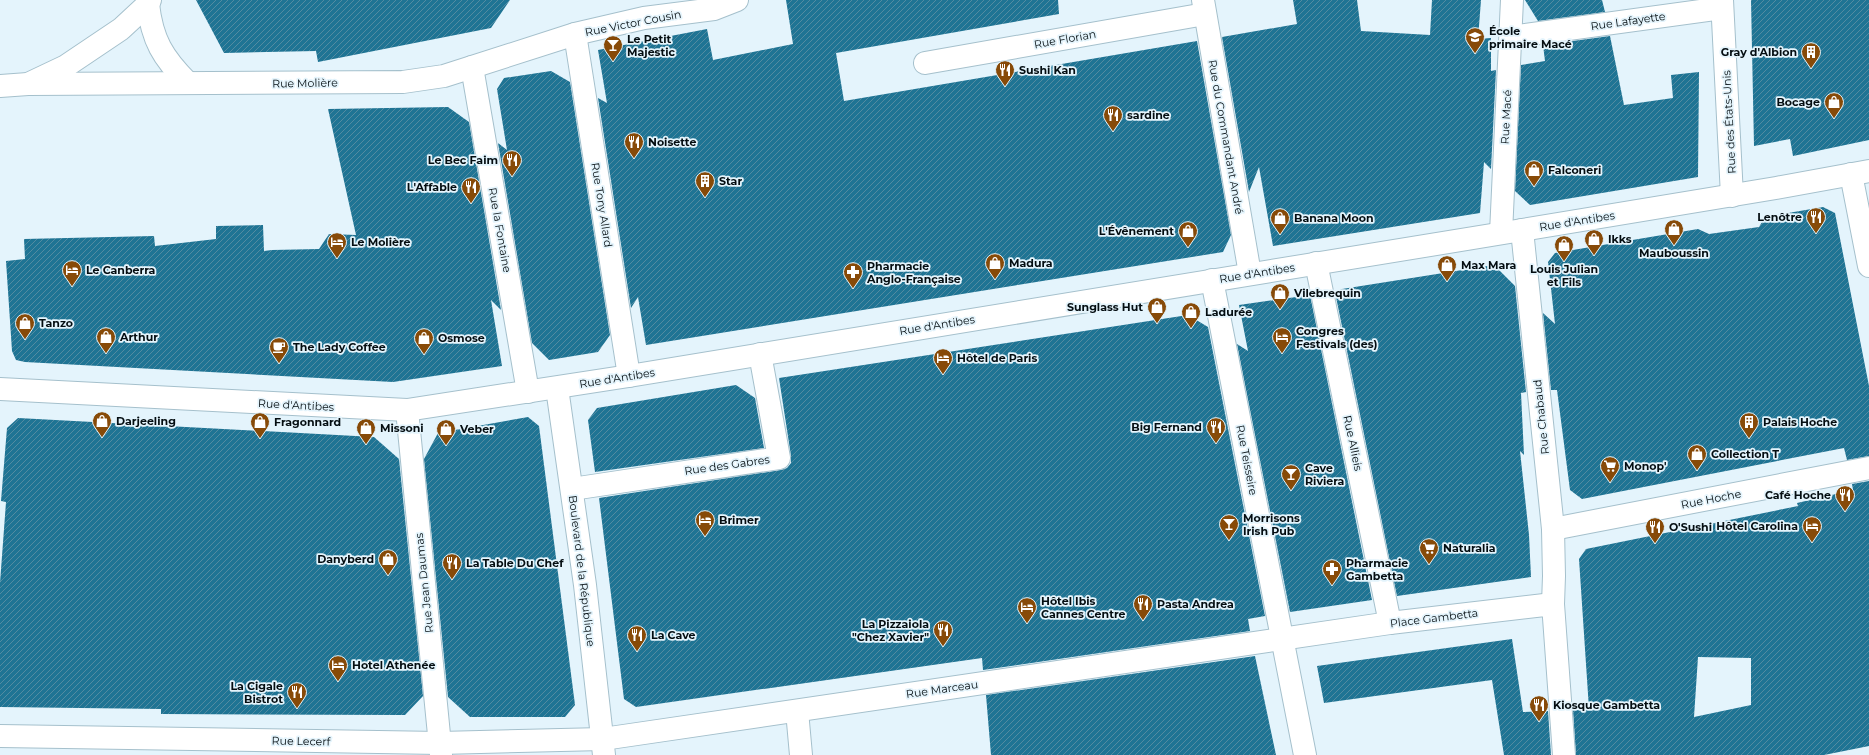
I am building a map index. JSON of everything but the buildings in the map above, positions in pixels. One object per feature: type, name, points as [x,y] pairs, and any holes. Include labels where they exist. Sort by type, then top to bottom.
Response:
[{"type":"street","name":"Rue Victor Cousin","points":[[575,34],[644,18],[714,9],[737,0]]},
{"type":"street","name":"Rue Macé","points":[[1501,233],[1512,0]]},
{"type":"street","points":[[149,2],[150,23],[160,51],[170,65],[188,83]]},
{"type":"street","points":[[28,84],[66,66],[92,50],[121,29],[149,2]]},
{"type":"street","name":"Rue Lafayette","points":[[1510,37],[1722,4]]},
{"type":"street","name":"Rue des États-Unis","points":[[1722,4],[1732,196]]},
{"type":"street","name":"Rue Florian","points":[[925,64],[1204,7]]},
{"type":"street","name":"Rue du Commandant André","points":[[1204,7],[1250,274]]},
{"type":"street","name":"Rue Molière","points":[[0,86],[28,84],[404,82],[444,76],[575,34]]},
{"type":"street","name":"Rue Tony Allard","points":[[575,34],[629,376]]},
{"type":"street","name":"Rue la Fontaine","points":[[472,67],[528,392]]},
{"type":"street","points":[[1860,172],[1869,266]]},
{"type":"street","name":"Rue d'Antibes","points":[[0,388],[407,410],[557,388],[1732,196],[1860,172]]},
{"type":"street","name":"Rue Chabaud","points":[[1522,230],[1554,529],[1553,604]]},
{"type":"street","name":"Rue Allieis","points":[[1316,263],[1390,623]]},
{"type":"street","name":"Rue Teisseire","points":[[1212,280],[1282,640]]},
{"type":"street","name":"Rue des Gabres","points":[[572,489],[779,458],[760,354]]},
{"type":"street","name":"Boulevard de la République","points":[[557,388],[585,585],[604,747]]},
{"type":"street","name":"Rue Jean Daumas","points":[[407,410],[440,749]]},
{"type":"street","name":"Rue Hoche","points":[[1554,529],[1869,468]]},
{"type":"street","points":[[1553,604],[1564,755]]},
{"type":"street","name":"Place Gambetta","points":[[1282,640],[1390,623],[1553,604]]},
{"type":"street","points":[[1282,640],[1305,755]]},
{"type":"street","name":"Rue Marceau","points":[[604,747],[797,711],[1282,640]]},
{"type":"street","points":[[797,711],[801,755]]},
{"type":"street","name":"Rue Lecerf","points":[[0,736],[440,749],[604,747]]},
{"type":"place","name":"École primaire Macé","points":[[1475,54]]},
{"type":"place","name":"Le Petit Majestic","points":[[613,62]]},
{"type":"place","name":"Gray d'Albion","points":[[1811,69]]},
{"type":"place","name":"Sushi Kan","points":[[1005,87]]},
{"type":"place","name":"Bocage","points":[[1834,119]]},
{"type":"place","name":"sardine","points":[[1113,132]]},
{"type":"place","name":"Noisette","points":[[634,159]]},
{"type":"place","name":"Le Bec Faim","points":[[512,177]]},
{"type":"place","name":"Falconeri","points":[[1534,187]]},
{"type":"place","name":"Star","points":[[705,198]]},
{"type":"place","name":"L'Affable","points":[[471,204]]},
{"type":"place","name":"Lenôtre","points":[[1816,234]]},
{"type":"place","name":"Banana Moon","points":[[1280,235]]},
{"type":"place","name":"Mauboussin","points":[[1674,246]]},
{"type":"place","name":"L'Évênement","points":[[1188,248]]},
{"type":"place","name":"Ikks","points":[[1594,256]]},
{"type":"place","name":"Le Molière","points":[[337,259]]},
{"type":"place","name":"Louis Julian et Fils","points":[[1564,262]]},
{"type":"place","name":"Madura","points":[[995,280]]},
{"type":"place","name":"Max Mara","points":[[1447,282]]},
{"type":"place","name":"Le Canberra","points":[[72,287]]},
{"type":"place","name":"Pharmacie Anglo-Française","points":[[853,289]]},
{"type":"place","name":"Vilebrequin","points":[[1280,310]]},
{"type":"place","name":"Sunglass Hut","points":[[1157,324]]},
{"type":"place","name":"Ladurée","points":[[1191,329]]},
{"type":"place","name":"Tanzo","points":[[25,340]]},
{"type":"place","name":"Arthur","points":[[106,354]]},
{"type":"place","name":"Congres Festivals (des)","points":[[1282,354]]},
{"type":"place","name":"Osmose","points":[[424,355]]},
{"type":"place","name":"The Lady Coffee","points":[[279,364]]},
{"type":"place","name":"Hôtel de Paris","points":[[943,375]]},
{"type":"place","name":"Darjeeling","points":[[102,438]]},
{"type":"place","name":"Fragonnard","points":[[260,439]]},
{"type":"place","name":"Palais Hoche","points":[[1749,439]]},
{"type":"place","name":"Big Fernand","points":[[1216,444]]},
{"type":"place","name":"Missoni","points":[[366,445]]},
{"type":"place","name":"Veber","points":[[446,446]]},
{"type":"place","name":"Collection T","points":[[1697,471]]},
{"type":"place","name":"Monop'","points":[[1610,483]]},
{"type":"place","name":"Cave Riviera","points":[[1291,491]]},
{"type":"place","name":"Café Hoche","points":[[1845,512]]},
{"type":"place","name":"Brimer","points":[[705,537]]},
{"type":"place","name":"Morrisons Irish Pub","points":[[1229,541]]},
{"type":"place","name":"Hôtel Carolina","points":[[1812,543]]},
{"type":"place","name":"O'Sushi","points":[[1655,544]]},
{"type":"place","name":"Naturalia","points":[[1429,565]]},
{"type":"place","name":"Danyberd","points":[[388,576]]},
{"type":"place","name":"La Table Du Chef","points":[[452,580]]},
{"type":"place","name":"Pharmacie Gambetta","points":[[1332,586]]},
{"type":"place","name":"Pasta Andrea","points":[[1143,621]]},
{"type":"place","name":"Hôtel Ibis Cannes Centre","points":[[1027,624]]},
{"type":"place","name":"La Pizzaiola \"Chez Xavier\"","points":[[943,647]]},
{"type":"place","name":"La Cave","points":[[637,652]]},
{"type":"place","name":"Hotel Athenée","points":[[338,682]]},
{"type":"place","name":"La Cigale Bistrot","points":[[297,709]]},
{"type":"place","name":"Kiosque Gambetta","points":[[1539,722]]}]
